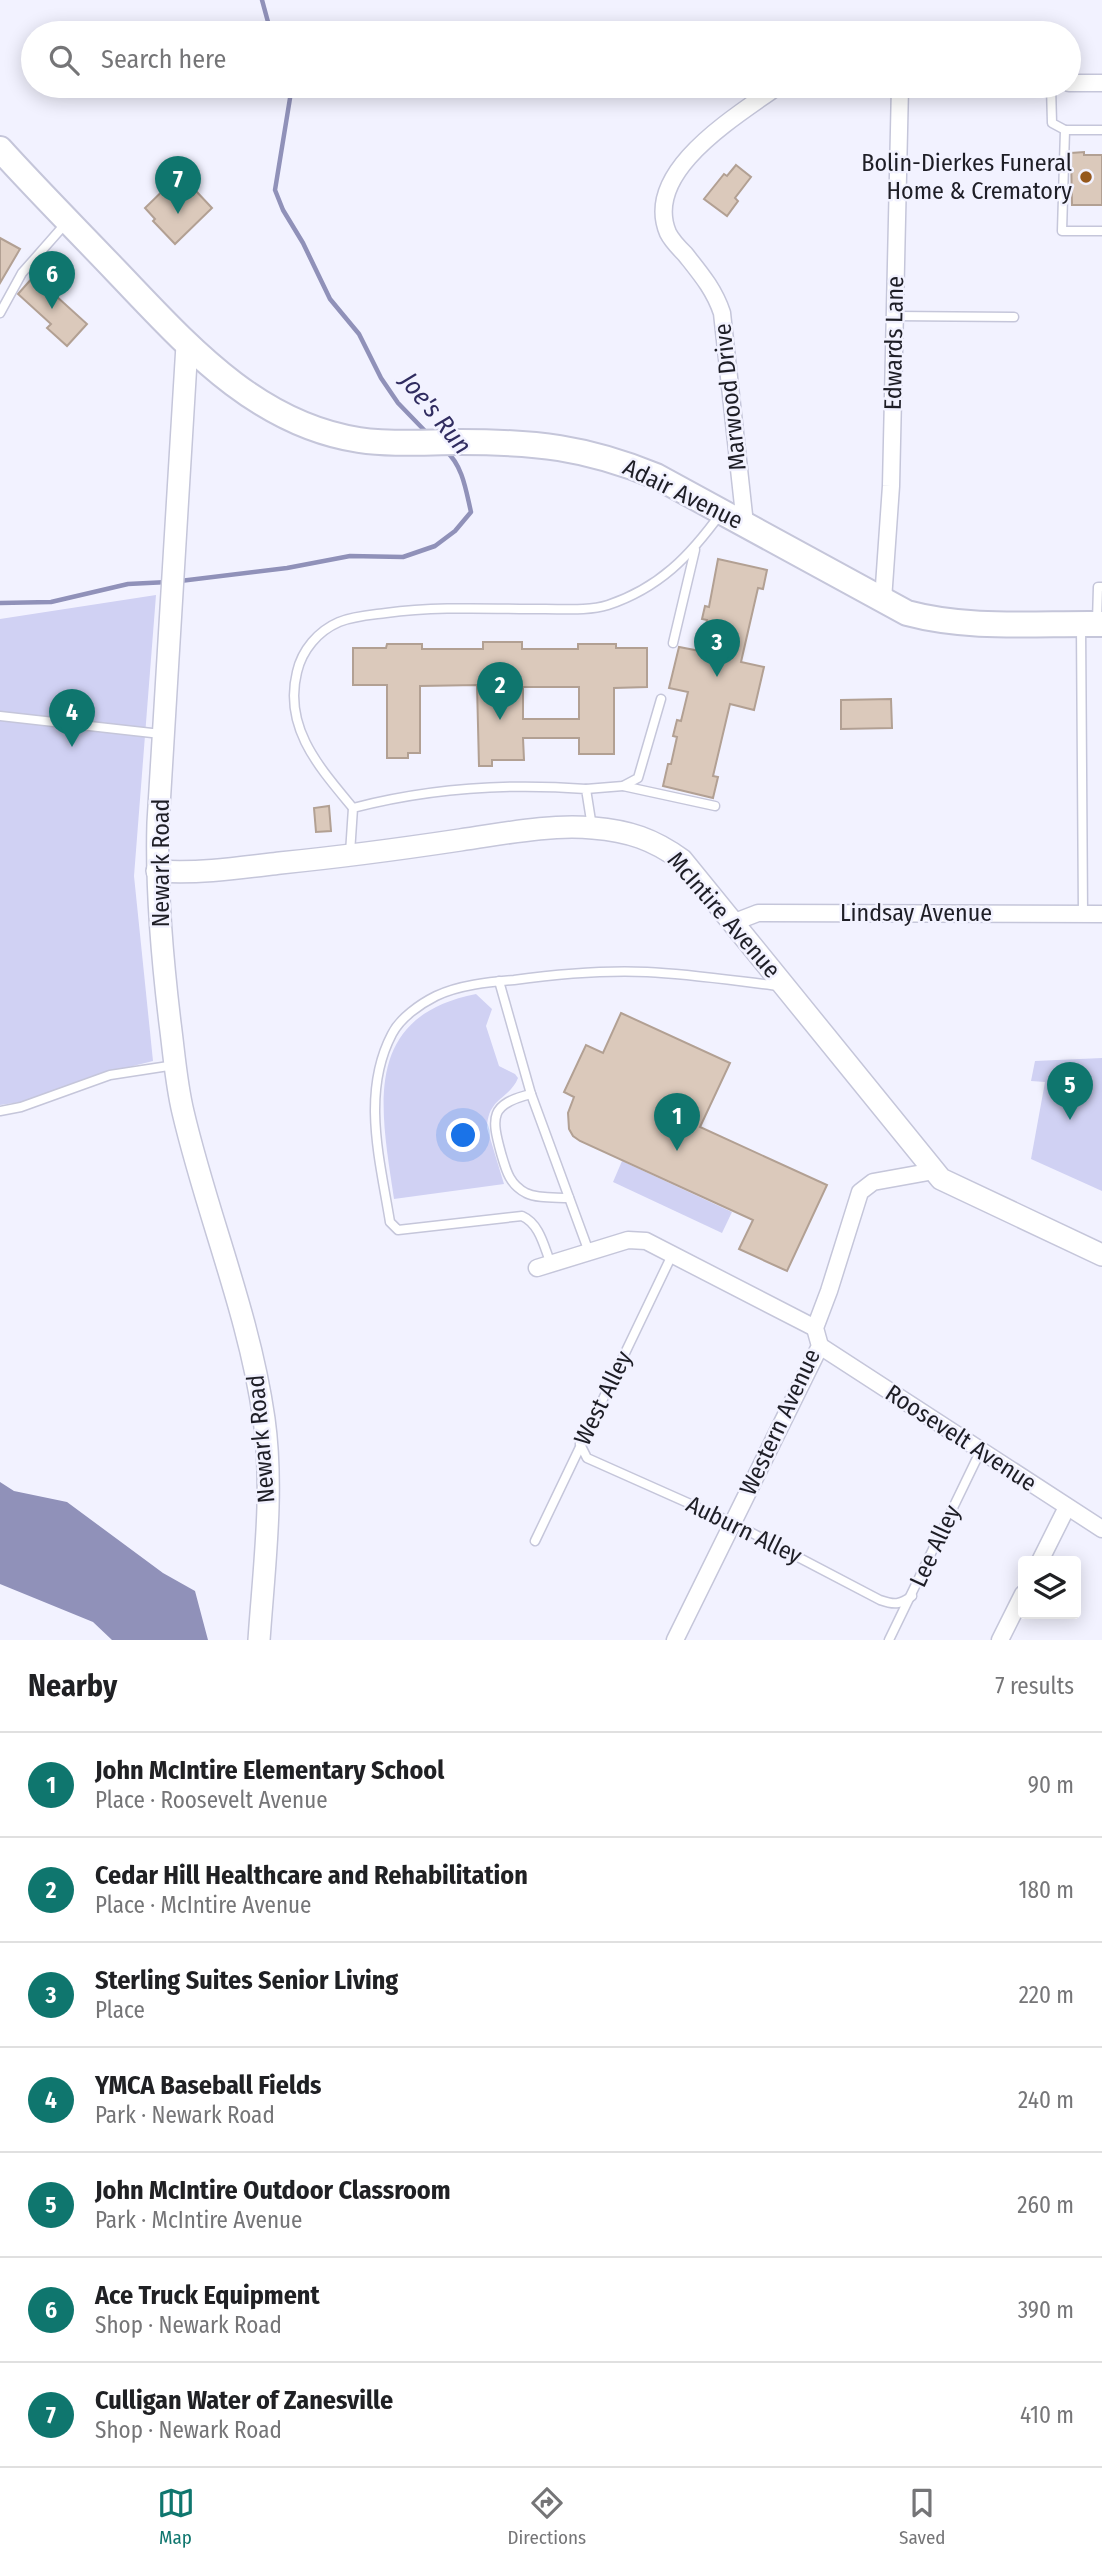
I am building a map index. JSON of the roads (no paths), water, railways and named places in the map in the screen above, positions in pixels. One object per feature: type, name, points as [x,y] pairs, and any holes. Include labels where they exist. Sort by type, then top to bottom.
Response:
[{"type":"main road","points":[[0,149],[187,345]]},
{"type":"main road","name":"Adair Avenue","points":[[187,345],[237,387],[266,407],[296,423],[325,433],[383,442],[540,444],[576,450],[623,463],[656,476],[907,613],[962,623],[1093,624]]},
{"type":"street","points":[[1081,83],[1102,83]]},
{"type":"street","name":"Marwood Drive","points":[[745,524],[722,313],[710,286],[669,235],[664,206],[666,192],[677,170],[702,145],[763,98]]},
{"type":"street","name":"Edwards Lane","points":[[883,600],[891,486],[900,98]]},
{"type":"street","name":"Newark Road","points":[[187,345],[157,871],[160,930],[175,1065],[183,1110],[246,1329],[264,1422],[268,1466],[267,1513],[259,1640]]},
{"type":"street","name":"McIntire Avenue","points":[[157,871],[219,870],[350,856],[517,832],[592,827],[624,832],[658,842],[682,860],[941,1179],[1102,1255]]},
{"type":"street","name":"Lindsay Avenue","points":[[732,923],[758,913],[1102,914]]},
{"type":"street","name":"Western Avenue","points":[[675,1640],[820,1346],[815,1328],[830,1291],[860,1192],[873,1182],[934,1171]]},
{"type":"street","points":[[544,1266],[628,1240],[646,1241],[815,1328]]},
{"type":"street","name":"Roosevelt Avenue","points":[[820,1346],[1102,1529]]},
{"type":"street","points":[[1042,1556],[1067,1507]]},
{"type":"street","points":[[1000,1640],[1018,1604]]},
{"type":"lane","points":[[1051,98],[1052,123],[1065,131],[1102,130]]},
{"type":"lane","points":[[1065,131],[1062,231],[1102,231]]},
{"type":"lane","points":[[0,313],[22,273],[68,221]]},
{"type":"lane","points":[[894,316],[1014,317]]},
{"type":"lane","points":[[350,856],[353,808],[316,764],[296,718],[294,683],[298,664],[309,644],[340,622],[421,608],[569,609],[605,606],[645,590],[695,548],[722,512]]},
{"type":"lane","points":[[673,643],[695,548]]},
{"type":"lane","points":[[1083,914],[1093,624],[1098,587],[1102,587]]},
{"type":"lane","points":[[623,786],[638,778],[661,699]]},
{"type":"lane","points":[[0,716],[164,734]]},
{"type":"lane","points":[[353,808],[434,791],[534,785],[586,789],[623,786],[715,806]]},
{"type":"lane","points":[[586,789],[592,827]]},
{"type":"lane","points":[[544,1266],[536,1228],[530,1220],[522,1216],[398,1230],[390,1222],[374,1115],[379,1069],[393,1032],[419,1006],[437,996],[461,988],[499,981],[591,972],[647,972],[787,987]]},
{"type":"lane","points":[[499,981],[531,1094],[589,1252]]},
{"type":"lane","points":[[0,1111],[21,1107],[110,1074],[175,1065]]},
{"type":"lane","points":[[531,1094],[507,1102],[497,1114],[494,1124],[508,1176],[517,1187],[529,1194],[569,1198]]},
{"type":"lane","name":"West Alley","points":[[535,1541],[672,1255]]},
{"type":"lane","name":"Auburn Alley","points":[[580,1444],[587,1458],[733,1523],[880,1600],[893,1605],[903,1603],[912,1596]]},
{"type":"lane","name":"Lee Alley","points":[[889,1640],[981,1452]]},
{"type":"waterway","name":"Joe's Run","points":[[262,0],[268,21]]},
{"type":"waterway","name":"Joe's Run","points":[[290,98],[275,190],[283,210],[303,243],[330,299],[359,334],[381,378],[398,403],[427,433]]},
{"type":"waterway","name":"Joe's Run","points":[[180,581],[287,568],[350,556],[403,557],[435,546],[455,531],[471,512],[460,471],[446,451]]},
{"type":"waterway","name":"Joe's Run","points":[[0,603],[51,602],[128,584],[168,582]]},
{"type":"place","name":"Bolin-Dierkes Funeral Home & Crematory","points":[[1086,177]]},
{"type":"place","name":"Culligan Water of Zanesville","points":[[178,214]]},
{"type":"place","name":"Ace Truck Equipment","points":[[52,309]]},
{"type":"place","name":"Sterling Suites Senior Living","points":[[717,677]]},
{"type":"place","name":"Cedar Hill Healthcare and Rehabilitation","points":[[500,720]]},
{"type":"place","name":"YMCA Baseball Fields","points":[[72,747]]},
{"type":"place","name":"John McIntire Outdoor Classroom","points":[[1070,1120]]},
{"type":"place","name":"John McIntire Elementary School","points":[[677,1151]]}]
